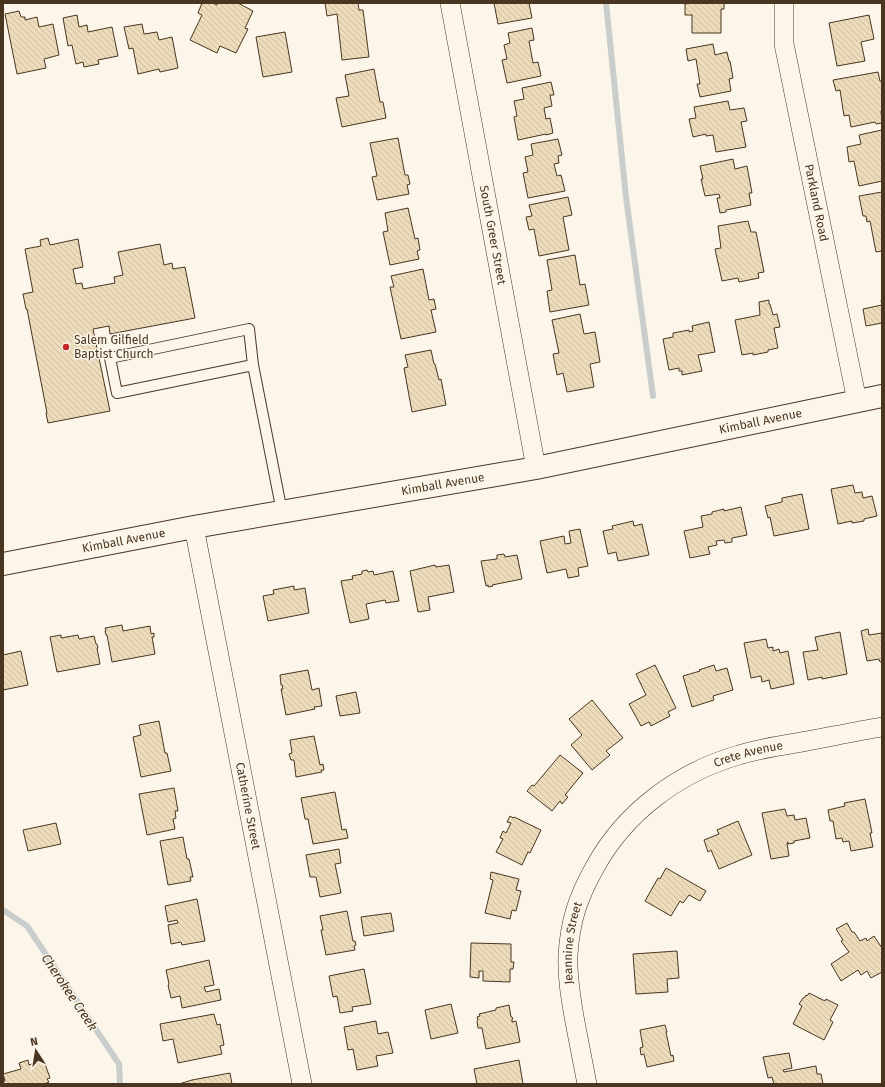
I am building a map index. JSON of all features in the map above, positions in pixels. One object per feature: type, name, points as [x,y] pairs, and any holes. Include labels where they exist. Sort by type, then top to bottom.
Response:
[{"type":"main road","name":"Kimball Avenue","points":[[3,564],[282,512],[536,468],[882,396]]},
{"type":"street","name":"South Greer Street","points":[[450,3],[536,468]]},
{"type":"street","name":"Parkland Road","points":[[784,3],[784,44],[857,401]]},
{"type":"street","name":"Catherine Street","points":[[194,528],[302,1084]]},
{"type":"street","name":"Crete Avenue","points":[[631,818],[655,797],[682,779],[712,764],[739,755],[768,748],[882,727]]},
{"type":"street","name":"Jeannine Street","points":[[587,1084],[569,984],[568,957],[570,932],[576,906],[601,855],[615,835],[631,818]]},
{"type":"lane","points":[[253,365],[117,393],[110,358],[249,329],[253,365],[282,512]]},
{"type":"building","points":[[202,3],[213,3],[217,5],[217,3],[238,3],[253,11],[245,28],[248,29],[236,53],[220,46],[217,53],[190,40],[202,15],[198,13]]},
{"type":"building","points":[[325,3],[358,3],[359,10],[363,10],[369,57],[342,60],[337,14],[327,16]]},
{"type":"building","points":[[494,3],[529,3],[532,18],[498,24]]},
{"type":"building","points":[[724,3],[724,9],[721,9],[721,33],[692,33],[692,15],[685,15],[685,4]]},
{"type":"building","points":[[19,11],[21,17],[25,17],[25,20],[37,17],[39,27],[53,24],[59,55],[44,59],[46,68],[17,74],[5,14]]},
{"type":"building","points":[[77,15],[79,27],[87,25],[88,32],[112,27],[118,56],[98,60],[99,64],[84,67],[83,62],[76,64],[72,45],[68,46],[63,18]]},
{"type":"building","points":[[869,15],[874,39],[861,42],[865,61],[837,66],[829,23]]},
{"type":"building","points":[[142,24],[144,34],[157,32],[159,40],[172,37],[178,68],[160,72],[159,69],[138,74],[133,48],[129,49],[124,27]]},
{"type":"building","points":[[532,28],[534,40],[529,41],[533,63],[538,62],[541,76],[507,83],[502,60],[507,59],[504,45],[510,43],[508,33]]},
{"type":"building","points":[[285,32],[292,72],[263,77],[256,37]]},
{"type":"building","points":[[713,44],[715,55],[727,52],[733,78],[729,79],[731,91],[700,97],[697,84],[700,84],[696,59],[688,61],[686,49]]},
{"type":"building","points":[[374,69],[380,102],[383,102],[386,118],[342,127],[336,98],[349,96],[345,75]]},
{"type":"building","points":[[878,72],[880,81],[882,81],[882,123],[876,124],[875,122],[851,127],[849,115],[844,116],[840,90],[836,91],[833,80]]},
{"type":"building","points":[[551,82],[554,95],[550,95],[552,106],[544,108],[546,119],[550,118],[553,133],[518,140],[514,117],[517,116],[514,101],[524,99],[522,88]]},
{"type":"building","points":[[728,101],[730,110],[744,108],[747,121],[741,122],[746,147],[716,152],[713,135],[706,136],[706,134],[693,137],[689,119],[696,118],[694,107]]},
{"type":"building","points":[[882,130],[882,181],[859,186],[854,161],[849,162],[847,147],[861,144],[859,135]]},
{"type":"building","points":[[398,138],[405,175],[408,175],[410,184],[407,185],[409,194],[377,200],[372,177],[377,176],[370,143]]},
{"type":"building","points":[[558,139],[562,155],[558,156],[559,163],[554,164],[557,176],[561,175],[565,191],[528,198],[523,173],[528,172],[525,157],[533,155],[531,144]]},
{"type":"building","points":[[733,159],[735,169],[747,166],[752,193],[749,193],[751,205],[726,210],[726,212],[720,213],[717,198],[720,198],[719,194],[705,196],[700,166]]},
{"type":"building","points":[[882,192],[882,251],[876,252],[870,221],[867,222],[866,216],[863,216],[859,196]]},
{"type":"building","points":[[568,197],[572,215],[563,217],[569,250],[539,256],[534,229],[529,230],[526,217],[532,216],[529,205]]},
{"type":"building","points":[[408,208],[415,239],[418,238],[420,250],[417,251],[419,259],[390,265],[383,232],[388,231],[385,213]]},
{"type":"building","points":[[748,221],[751,232],[756,232],[764,272],[758,273],[759,278],[739,282],[738,278],[722,281],[715,249],[721,248],[718,226]]},
{"type":"building","points":[[48,238],[50,245],[78,239],[83,267],[73,269],[76,284],[82,283],[83,289],[115,283],[114,277],[123,275],[118,252],[160,244],[164,265],[172,263],[173,269],[185,267],[195,318],[110,334],[109,326],[93,329],[110,411],[48,423],[23,294],[33,292],[25,249],[41,246],[40,240]]},
{"type":"building","points":[[575,255],[580,285],[585,284],[589,305],[550,312],[547,291],[552,290],[547,260]]},
{"type":"building","points":[[423,269],[429,300],[434,299],[436,309],[431,310],[436,332],[401,339],[390,287],[394,287],[391,276]]},
{"type":"building","points":[[769,300],[773,315],[777,314],[780,327],[774,328],[778,348],[753,355],[753,353],[742,355],[735,320],[760,315],[759,302]]},
{"type":"building","points":[[882,305],[882,323],[866,326],[863,309]]},
{"type":"building","points":[[580,314],[584,334],[595,332],[600,362],[590,364],[594,387],[567,392],[563,373],[557,375],[553,354],[559,353],[552,320]]},
{"type":"building","points":[[709,322],[715,352],[698,355],[702,371],[682,375],[682,371],[679,371],[679,368],[669,370],[663,339],[673,337],[673,333],[689,330],[689,332],[693,331],[692,326]]},
{"type":"building","points":[[431,350],[439,380],[441,379],[446,405],[412,412],[404,368],[408,367],[405,355]]},
{"type":"building","points":[[853,485],[855,493],[862,492],[863,498],[872,496],[877,516],[864,519],[864,521],[852,523],[852,521],[838,524],[831,489]]},
{"type":"building","points":[[802,494],[809,529],[774,536],[770,517],[768,518],[765,506],[782,502],[782,498]]},
{"type":"building","points":[[741,507],[747,535],[732,538],[732,542],[725,543],[724,540],[716,541],[717,545],[708,547],[710,554],[690,558],[684,531],[703,527],[701,516],[712,514],[712,512],[724,509],[724,511]]},
{"type":"building","points":[[633,521],[634,526],[642,524],[649,555],[618,561],[616,552],[608,554],[603,531],[613,529],[612,526]]},
{"type":"building","points":[[580,529],[588,566],[578,568],[579,576],[568,578],[566,569],[547,573],[540,541],[564,536],[565,544],[571,543],[569,531]]},
{"type":"building","points":[[504,554],[505,557],[517,555],[522,579],[488,587],[488,585],[486,586],[481,561],[497,559],[497,555]]},
{"type":"building","points":[[435,565],[436,567],[449,565],[454,592],[428,597],[430,610],[418,612],[410,571]]},
{"type":"building","points":[[367,570],[368,572],[373,571],[374,575],[393,571],[399,601],[386,603],[385,600],[366,604],[369,619],[350,623],[341,581],[353,579],[352,576],[362,574],[362,571]]},
{"type":"building","points":[[294,586],[294,590],[305,588],[309,613],[268,621],[263,596],[274,594],[273,590]]},
{"type":"building","points":[[122,625],[123,631],[150,626],[151,634],[154,633],[154,637],[152,637],[155,654],[112,662],[105,628]]},
{"type":"building","points":[[868,629],[869,635],[882,633],[882,662],[880,662],[879,659],[867,661],[861,631]]},
{"type":"building","points":[[840,632],[847,674],[808,680],[803,652],[818,650],[815,637]]},
{"type":"building","points":[[61,635],[61,638],[78,635],[79,639],[94,636],[98,648],[100,664],[57,672],[50,637]]},
{"type":"building","points":[[766,639],[768,648],[773,647],[773,651],[779,649],[780,653],[788,651],[794,684],[771,689],[769,680],[762,682],[761,676],[751,678],[744,643]]},
{"type":"building","points":[[21,651],[28,685],[3,690],[3,655]]},
{"type":"building","points":[[655,665],[676,708],[668,712],[670,716],[651,726],[649,722],[641,726],[629,704],[646,695],[636,674]]},
{"type":"building","points":[[714,665],[716,671],[727,668],[733,690],[713,696],[714,700],[692,707],[683,676]]},
{"type":"building","points":[[308,670],[312,690],[319,688],[322,706],[314,707],[315,709],[286,715],[280,675]]},
{"type":"building","points":[[356,692],[360,713],[340,716],[336,696]]},
{"type":"building","points":[[592,700],[623,738],[606,751],[610,755],[592,770],[571,745],[582,735],[569,719]]},
{"type":"building","points":[[159,721],[165,753],[167,753],[171,771],[141,777],[133,737],[141,735],[139,725]]},
{"type":"building","points":[[314,736],[320,765],[323,764],[324,770],[321,770],[322,772],[296,777],[294,760],[291,760],[289,754],[292,753],[290,740]]},
{"type":"building","points":[[560,755],[583,773],[565,795],[568,797],[562,804],[560,801],[552,811],[527,791],[532,785],[534,786]]},
{"type":"building","points":[[174,788],[178,811],[175,811],[176,818],[173,819],[175,829],[147,835],[139,794]]},
{"type":"building","points":[[335,792],[342,830],[346,829],[348,838],[313,844],[308,819],[305,819],[301,798]]},
{"type":"building","points":[[865,799],[872,833],[870,833],[873,847],[851,851],[849,841],[843,842],[842,838],[836,839],[833,821],[830,821],[828,810],[845,806],[844,803]]},
{"type":"building","points":[[785,809],[787,816],[794,815],[795,820],[806,818],[810,838],[794,841],[794,843],[788,844],[788,842],[787,843],[789,856],[771,859],[762,813]]},
{"type":"building","points":[[510,816],[541,830],[530,853],[528,852],[522,865],[496,852],[503,839],[500,838],[503,831],[506,833],[511,823],[507,822]]},
{"type":"building","points":[[738,821],[752,855],[719,869],[711,850],[708,852],[704,840],[719,834],[717,830]]},
{"type":"building","points":[[56,823],[61,844],[28,851],[23,830]]},
{"type":"building","points":[[183,837],[187,859],[189,859],[193,877],[190,877],[191,881],[168,885],[160,841]]},
{"type":"building","points":[[339,849],[341,863],[335,864],[341,893],[320,897],[316,877],[310,877],[306,855]]},
{"type":"building","points":[[666,868],[706,891],[700,901],[689,895],[683,903],[680,901],[671,916],[645,901],[658,878],[660,879]]},
{"type":"building","points":[[491,872],[519,879],[516,890],[521,891],[516,911],[512,910],[510,919],[485,913],[493,880],[490,879]]},
{"type":"building","points":[[197,899],[205,941],[182,945],[181,942],[171,944],[168,925],[178,923],[177,920],[168,922],[165,906]]},
{"type":"building","points":[[347,911],[353,941],[355,941],[356,945],[354,946],[355,950],[326,955],[320,916]]},
{"type":"building","points":[[391,913],[394,931],[364,936],[361,917]]},
{"type":"building","points":[[847,923],[852,932],[854,932],[860,941],[866,938],[867,941],[874,936],[882,948],[882,972],[871,978],[867,971],[861,975],[858,970],[841,981],[831,964],[849,952],[841,941],[843,940],[836,929]]},
{"type":"building","points":[[471,943],[511,944],[511,962],[514,962],[513,969],[510,969],[510,982],[483,981],[483,971],[479,971],[479,978],[470,977]]},
{"type":"building","points":[[677,951],[679,978],[667,979],[668,992],[636,994],[633,954]]},
{"type":"building","points":[[209,960],[214,985],[204,987],[206,992],[219,989],[221,1000],[182,1008],[180,996],[171,998],[166,970]]},
{"type":"building","points":[[364,969],[371,1004],[352,1007],[353,1011],[340,1013],[337,996],[333,997],[329,976]]},
{"type":"building","points":[[809,993],[825,1001],[826,999],[838,1005],[830,1020],[833,1022],[824,1040],[793,1024],[802,1006],[799,1004]]},
{"type":"building","points":[[451,1004],[458,1033],[431,1039],[425,1010]]},
{"type":"building","points":[[509,1005],[511,1017],[513,1019],[512,1022],[516,1021],[520,1042],[486,1049],[482,1028],[478,1028],[477,1017],[480,1016],[479,1014]]},
{"type":"building","points":[[214,1014],[217,1025],[220,1024],[224,1045],[220,1046],[222,1054],[178,1063],[173,1039],[163,1041],[160,1024]]},
{"type":"building","points":[[376,1021],[378,1034],[388,1032],[393,1053],[376,1056],[378,1066],[357,1070],[353,1049],[348,1050],[344,1027]]},
{"type":"building","points":[[665,1025],[671,1056],[673,1055],[674,1061],[647,1067],[644,1054],[641,1055],[640,1048],[643,1047],[640,1030]]},
{"type":"building","points":[[789,1053],[792,1068],[783,1070],[784,1072],[816,1066],[817,1074],[821,1074],[823,1084],[774,1084],[772,1077],[768,1078],[763,1057]]},
{"type":"building","points":[[28,1060],[29,1065],[36,1061],[36,1063],[44,1061],[50,1078],[47,1079],[49,1082],[44,1084],[3,1084],[5,1081],[3,1074],[21,1069],[19,1063]]},
{"type":"building","points":[[519,1060],[523,1084],[477,1084],[474,1069]]},
{"type":"building","points":[[230,1073],[232,1084],[179,1084],[192,1080]]},
{"type":"waterway","points":[[606,3],[626,197],[653,396]]},
{"type":"waterway","name":"Cherokee Creek","points":[[3,910],[27,926],[119,1064],[120,1084]]},
{"type":"place","name":"Salem Gilfield Baptist Church","points":[[66,347]]}]
